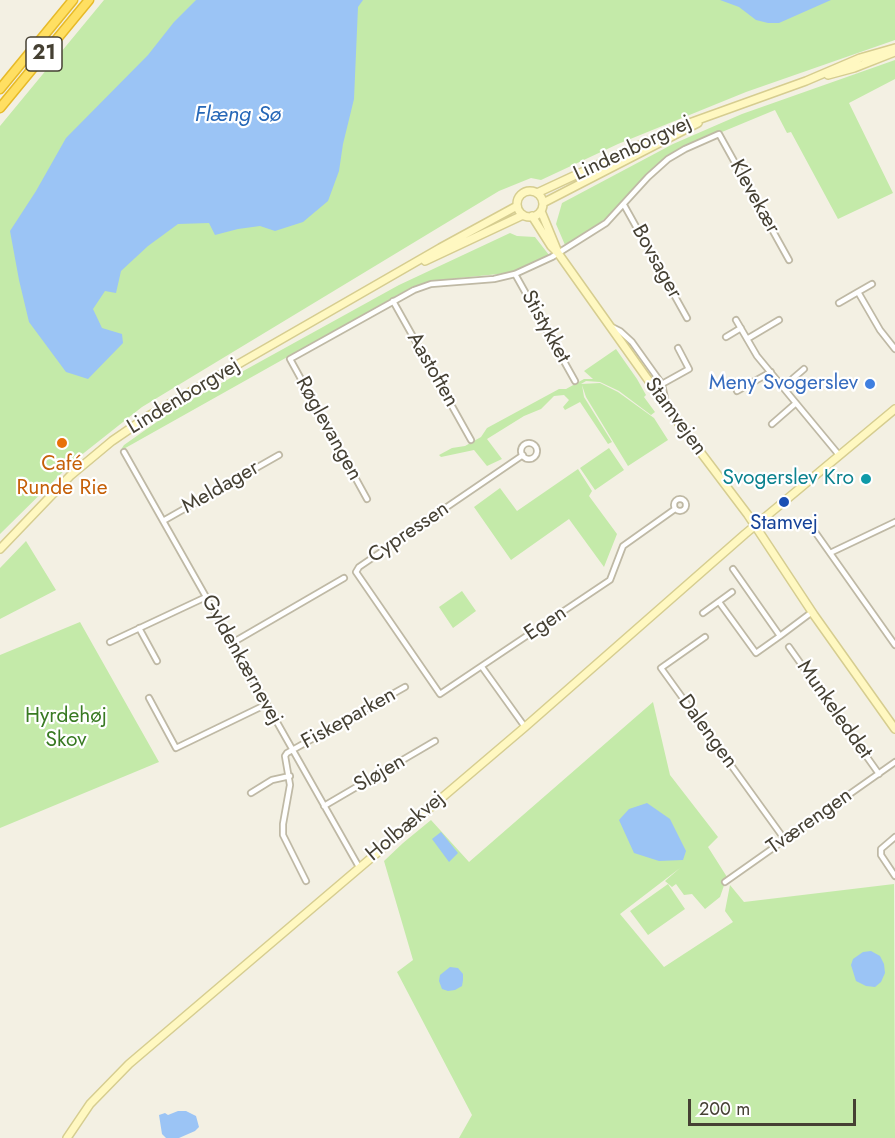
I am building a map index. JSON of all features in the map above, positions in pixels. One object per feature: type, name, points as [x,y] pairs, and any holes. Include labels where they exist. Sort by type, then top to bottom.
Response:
[{"type":"highway","name":"21","points":[[0,89],[73,0]]},
{"type":"highway","name":"21","points":[[0,108],[89,0]]},
{"type":"street","name":"Lindenborgvej","points":[[537,193],[681,126],[806,81],[855,68],[895,50]]},
{"type":"street","name":"Lindenborgvej","points":[[543,203],[730,108]]},
{"type":"street","name":"Klevekær","points":[[624,205],[648,177],[668,159],[684,149],[719,134],[789,260]]},
{"type":"street","points":[[531,191],[537,193],[543,203],[541,211],[532,216],[523,215],[517,206],[522,194],[531,191]]},
{"type":"street","points":[[393,301],[431,284],[494,279],[516,274],[594,232],[624,205]]},
{"type":"street","name":"Bovsager","points":[[624,205],[687,318]]},
{"type":"street","name":"Lindenborgvej","points":[[0,549],[70,476],[112,441],[150,415],[517,206]]},
{"type":"street","name":"Stamvejen","points":[[541,211],[558,253]]},
{"type":"street","name":"Lindenborgvej","points":[[392,277],[523,215]]},
{"type":"street","name":"Stamvejen","points":[[532,216],[666,406],[756,526],[812,612],[895,729]]},
{"type":"street","name":"Stistykket","points":[[516,274],[575,381]]},
{"type":"street","points":[[839,303],[872,284]]},
{"type":"street","points":[[858,292],[880,330],[895,349]]},
{"type":"street","name":"Røglevangen","points":[[367,499],[290,359],[393,301]]},
{"type":"street","name":"Aastoften","points":[[393,301],[471,440]]},
{"type":"street","points":[[736,320],[757,356],[839,454]]},
{"type":"street","points":[[747,339],[779,320]]},
{"type":"street","points":[[610,326],[620,331],[632,342],[662,384],[666,406]]},
{"type":"street","points":[[726,337],[741,328]]},
{"type":"street","points":[[662,384],[689,369],[678,348]]},
{"type":"street","points":[[783,387],[804,369]]},
{"type":"street","points":[[737,391],[771,372]]},
{"type":"street","points":[[772,424],[796,403]]},
{"type":"street","name":"Holbækvej","points":[[67,1138],[90,1104],[123,1069],[525,727],[839,454],[895,409]]},
{"type":"street","name":"Gyldenkærnevej","points":[[124,452],[359,867]]},
{"type":"street","name":"Meldager","points":[[163,521],[279,455]]},
{"type":"street","name":"Cypressen","points":[[419,665],[356,572],[359,567],[523,455]]},
{"type":"street","name":"Egen","points":[[419,665],[440,694],[610,580],[622,546],[675,509]]},
{"type":"street","points":[[830,553],[895,522]]},
{"type":"street","points":[[813,529],[895,645]]},
{"type":"street","points":[[733,569],[780,636]]},
{"type":"street","points":[[232,643],[344,578]]},
{"type":"street","points":[[703,613],[732,592]]},
{"type":"street","points":[[110,642],[206,597]]},
{"type":"street","points":[[719,602],[756,653],[812,612]]},
{"type":"street","points":[[139,628],[157,661]]},
{"type":"street","name":"Dalengen","points":[[705,637],[661,668],[785,840]]},
{"type":"street","name":"Munkeleddet","points":[[789,647],[879,774]]},
{"type":"street","points":[[482,667],[525,727]]},
{"type":"street","name":"Fiskeparken","points":[[292,750],[405,687]]},
{"type":"street","points":[[149,698],[176,748],[267,704]]},
{"type":"street","name":"Sløjen","points":[[324,806],[435,741]]},
{"type":"street","points":[[292,750],[287,753],[285,760],[290,776],[283,835],[306,882]]},
{"type":"street","name":"Tværengen","points":[[725,882],[895,762]]},
{"type":"street","points":[[251,793],[272,780],[290,776]]},
{"type":"street","points":[[895,837],[881,849],[882,855],[895,876]]},
{"type":"green space","points":[[104,0],[895,0],[895,40],[746,92],[618,144],[541,180],[531,178],[499,191],[142,407],[75,460],[0,534],[0,126]]},
{"type":"green space","points":[[895,60],[895,79],[849,103],[893,193],[838,219],[791,132],[787,133],[775,110],[676,151],[658,164],[623,203],[601,222],[565,245],[556,224],[562,203],[673,144],[742,114]]},
{"type":"green space","points":[[510,233],[517,236],[535,237],[549,255],[529,266],[508,273],[430,281],[412,287],[120,451],[124,445],[178,407],[399,285]]},
{"type":"green space","points":[[616,349],[637,379],[646,395],[644,397],[655,412],[651,415],[619,391],[600,382],[586,381],[581,384],[600,383],[618,392],[654,418],[668,440],[628,466],[586,397],[582,385],[584,397],[612,442],[608,444],[580,402],[565,410],[563,407],[569,400],[564,395],[554,396],[541,409],[524,416],[487,439],[502,459],[487,466],[474,450],[441,457],[439,455],[452,448],[465,446],[481,437],[487,428],[559,389],[566,389],[584,379],[593,379],[584,371]]},
{"type":"green space","points":[[609,448],[624,470],[595,490],[580,468]]},
{"type":"green space","points":[[578,469],[592,491],[589,496],[617,534],[604,567],[569,519],[511,560],[474,507],[500,488],[517,511]]},
{"type":"green space","points":[[26,541],[56,590],[0,619],[0,568]]},
{"type":"green space","points":[[462,591],[476,611],[453,628],[439,607]]},
{"type":"green space","name":"Hyrdehøj Skov","points":[[80,622],[159,762],[0,828],[0,655]]},
{"type":"green space","points":[[653,702],[670,775],[718,837],[708,847],[727,877],[720,897],[705,909],[692,894],[684,895],[676,884],[672,887],[665,881],[680,868],[620,914],[664,967],[733,922],[725,911],[730,885],[744,902],[894,884],[895,1138],[459,1138],[472,1115],[397,972],[413,960],[384,861],[431,820],[469,862]]},
{"type":"green space","points":[[668,884],[685,909],[648,935],[630,911]]},
{"type":"water","name":"Flæng Sø","points":[[196,0],[363,0],[358,7],[354,99],[339,171],[328,201],[303,222],[275,231],[260,226],[215,235],[209,223],[178,224],[148,246],[121,271],[116,293],[105,291],[93,309],[102,328],[122,334],[123,343],[88,379],[66,372],[29,322],[10,231],[66,138],[148,55],[174,22]]},
{"type":"water","points":[[720,0],[831,0],[779,23],[768,23],[756,20],[739,7]]},
{"type":"water","points":[[647,803],[670,819],[686,851],[683,860],[659,861],[634,853],[619,820],[629,809]]},
{"type":"water","points":[[441,832],[458,853],[449,862],[432,839]]},
{"type":"water","points":[[871,951],[880,956],[885,973],[881,982],[875,987],[856,981],[851,965],[853,959],[863,952]]},
{"type":"water","points":[[450,967],[458,968],[463,974],[463,980],[462,986],[448,991],[442,989],[439,981],[440,975]]},
{"type":"water","points":[[186,1111],[196,1116],[199,1127],[179,1138],[166,1138],[162,1134],[159,1115],[165,1113],[168,1115]]},
{"type":"place","name":"Meny Svogerslev","points":[[870,384]]},
{"type":"place","name":"Café Runde Rie","points":[[62,443]]},
{"type":"place","name":"Svogerslev Kro","points":[[866,479]]},
{"type":"place","name":"Stamvej","points":[[784,502]]}]
